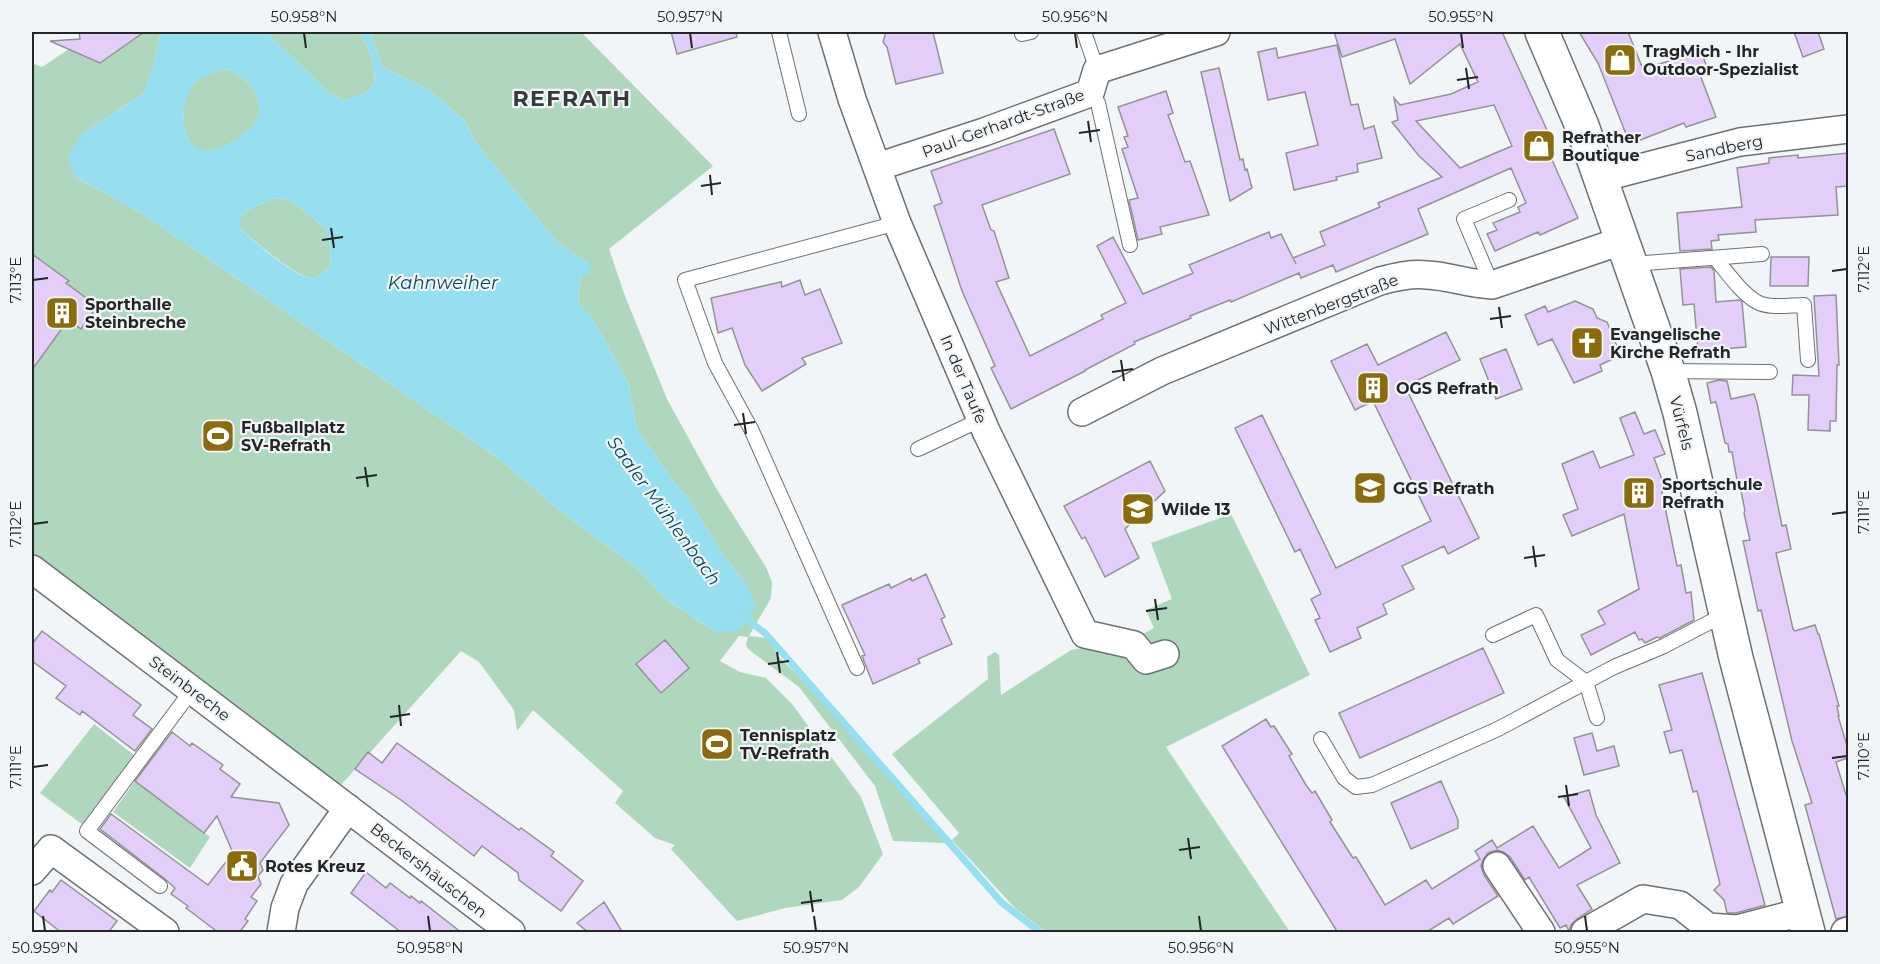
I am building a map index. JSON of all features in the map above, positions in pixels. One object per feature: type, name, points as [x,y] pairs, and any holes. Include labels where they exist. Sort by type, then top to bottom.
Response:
[{"type":"street","name":"In der Taufe","points":[[832,32],[852,99],[897,223],[982,419],[1085,634],[1134,645],[1146,660],[1165,654]]},
{"type":"street","name":"Paul-Gerhardt-Straße","points":[[877,166],[984,132],[1093,81],[1216,32]]},
{"type":"street","name":"Vürfels","points":[[1542,32],[1582,126],[1668,371],[1680,413],[1726,618],[1805,922]]},
{"type":"street","name":"Sandberg","points":[[1601,178],[1740,142],[1848,129]]},
{"type":"street","name":"Wittenbergstraße","points":[[1082,412],[1162,371],[1380,281],[1402,275],[1427,274],[1472,285],[1492,285],[1628,252]]},
{"type":"street","name":"Steinbreche","points":[[32,569],[348,808]]},
{"type":"street","points":[[281,933],[285,908],[294,884],[348,808]]},
{"type":"street","name":"Beckershäuschen","points":[[348,808],[511,933]]},
{"type":"street","points":[[32,871],[51,849],[165,933]]},
{"type":"street","points":[[1497,866],[1541,933]]},
{"type":"street","points":[[1585,933],[1643,899],[1680,905],[1708,930],[1805,922]]},
{"type":"lane","points":[[779,32],[799,114]]},
{"type":"lane","points":[[1084,32],[1130,245]]},
{"type":"lane","points":[[1492,285],[1464,219],[1509,200]]},
{"type":"lane","points":[[857,668],[752,429],[715,363],[685,280],[897,223]]},
{"type":"lane","points":[[1628,252],[1715,258],[1762,254]]},
{"type":"lane","points":[[1715,258],[1743,290],[1758,303],[1772,306],[1804,305],[1808,360]]},
{"type":"lane","points":[[1668,371],[1770,372]]},
{"type":"lane","points":[[918,449],[982,419]]},
{"type":"lane","points":[[1493,635],[1536,615],[1557,660],[1586,682],[1597,718]]},
{"type":"lane","points":[[1321,739],[1344,778],[1356,788],[1372,785],[1498,729],[1586,682],[1710,622],[1726,618]]},
{"type":"lane","points":[[160,886],[87,831],[192,690]]},
{"type":"green space","points":[[129,32],[161,32],[144,93],[83,133],[74,176],[146,216],[498,458],[559,510],[638,569],[667,600],[717,633],[746,584],[721,552],[688,497],[675,484],[637,429],[628,382],[591,316],[581,307],[578,297],[581,277],[588,263],[557,242],[475,142],[465,121],[428,89],[382,67],[370,32],[581,32],[713,166],[609,249],[625,296],[667,399],[716,488],[766,567],[772,582],[771,598],[749,636],[767,638],[781,659],[811,688],[945,843],[893,841],[875,786],[799,687],[748,649],[746,644],[748,637],[739,636],[720,661],[740,672],[766,678],[792,704],[861,797],[883,854],[859,887],[842,900],[785,908],[737,921],[671,849],[675,845],[655,838],[615,803],[623,791],[533,710],[517,731],[514,710],[479,662],[461,651],[341,785],[32,554],[32,63],[42,67],[69,49],[130,41]]},
{"type":"green space","points":[[266,32],[358,32],[372,57],[374,85],[364,93],[345,101],[329,93]]},
{"type":"green space","points":[[228,69],[250,85],[255,93],[259,110],[257,118],[248,131],[226,146],[202,151],[190,143],[186,135],[184,103],[192,86],[199,80],[217,71]]},
{"type":"green space","points":[[274,198],[290,200],[324,227],[329,237],[331,267],[317,277],[308,277],[288,267],[240,229],[240,218],[249,209]]},
{"type":"green space","points":[[1231,514],[1310,675],[1166,747],[1290,932],[1046,932],[1015,908],[952,840],[959,833],[892,754],[988,679],[987,657],[995,652],[999,655],[1001,695],[1071,650],[1137,637],[1154,628],[1146,610],[1172,599],[1151,543]]},
{"type":"green space","points":[[94,724],[134,755],[83,825],[40,793]]},
{"type":"green space","points":[[135,781],[210,837],[190,868],[113,812]]},
{"type":"water","name":"Kahnweiher","points":[[161,32],[266,32],[329,93],[345,101],[364,93],[374,85],[372,57],[358,32],[370,32],[382,67],[428,89],[465,121],[475,142],[557,242],[588,263],[592,273],[581,277],[578,297],[581,307],[591,316],[628,382],[637,429],[675,484],[688,497],[721,552],[746,584],[756,606],[741,630],[717,633],[667,600],[638,569],[559,510],[498,458],[146,216],[74,176],[68,156],[83,133],[144,93]],"holes":[[[228,69],[250,85],[255,93],[259,109],[257,118],[250,128],[226,146],[202,151],[190,143],[186,135],[183,114],[185,103],[188,94],[199,80],[217,71]],[[274,198],[290,200],[324,227],[329,238],[331,267],[317,277],[298,274],[240,229],[240,218],[249,209]]]},
{"type":"building","points":[[79,32],[144,32],[100,63],[50,41],[80,39]]},
{"type":"building","points":[[671,32],[736,32],[737,37],[677,54]]},
{"type":"building","points":[[886,32],[933,32],[943,73],[896,84],[887,47],[883,42]]},
{"type":"building","points":[[1334,32],[1502,32],[1547,130],[1540,133],[1578,218],[1495,251],[1487,234],[1497,230],[1493,223],[1520,212],[1518,207],[1526,203],[1511,168],[1418,209],[1428,234],[1336,272],[1333,265],[1301,278],[1299,273],[1231,302],[1230,300],[1190,316],[1191,318],[1134,342],[1135,344],[1011,409],[991,368],[995,366],[962,291],[934,206],[942,203],[931,171],[1054,129],[1070,174],[982,205],[991,230],[994,231],[1009,278],[996,282],[1030,356],[1103,319],[1101,315],[1126,303],[1097,246],[1113,237],[1143,294],[1193,273],[1189,265],[1269,232],[1271,238],[1281,234],[1293,258],[1325,245],[1320,232],[1380,207],[1378,203],[1442,177],[1419,156],[1392,122],[1398,120],[1394,98],[1400,105],[1451,94],[1478,82],[1460,44],[1410,84],[1395,39],[1342,57]],"holes":[[[1494,105],[1512,146],[1460,168],[1416,121]]]},
{"type":"building","points":[[1579,32],[1628,32],[1643,69],[1701,51],[1708,70],[1699,72],[1716,117],[1686,127],[1684,123],[1630,144],[1598,63]]},
{"type":"building","points":[[1794,32],[1818,32],[1824,49],[1803,57]]},
{"type":"building","points":[[1337,45],[1351,105],[1358,104],[1364,129],[1374,126],[1382,158],[1357,164],[1358,172],[1336,177],[1337,180],[1294,190],[1286,153],[1318,145],[1305,92],[1268,100],[1258,52],[1276,48],[1278,58]]},
{"type":"building","points":[[1219,68],[1240,160],[1243,159],[1252,188],[1230,201],[1201,72]]},
{"type":"building","points":[[1166,91],[1173,113],[1168,115],[1185,162],[1190,161],[1209,215],[1160,227],[1162,234],[1138,240],[1129,200],[1138,198],[1122,149],[1128,147],[1124,137],[1128,136],[1118,107]]},
{"type":"building","points":[[1848,153],[1848,186],[1836,187],[1838,215],[1755,220],[1756,232],[1718,235],[1719,240],[1711,241],[1712,249],[1680,251],[1677,213],[1742,207],[1737,168],[1769,163],[1769,158],[1798,155],[1798,158]]},
{"type":"building","name":"Sporthalle Steinbreche","points":[[32,254],[69,281],[66,283],[97,306],[81,329],[68,320],[32,370]]},
{"type":"building","points":[[1771,257],[1809,257],[1808,286],[1770,286]]},
{"type":"building","points":[[1711,267],[1714,271],[1716,302],[1739,300],[1742,302],[1746,347],[1698,351],[1694,304],[1683,305],[1680,269]]},
{"type":"building","points":[[800,280],[805,295],[820,289],[842,343],[802,358],[806,364],[762,391],[745,365],[732,328],[718,333],[711,298],[781,282],[782,287]]},
{"type":"building","points":[[1836,295],[1839,365],[1837,365],[1836,421],[1830,421],[1830,431],[1808,430],[1809,395],[1792,395],[1793,375],[1819,376],[1814,296]]},
{"type":"building","name":"Evangelische Kirche Refrath","points":[[1575,301],[1593,309],[1597,318],[1607,322],[1618,349],[1615,358],[1600,365],[1602,371],[1574,383],[1552,339],[1538,345],[1525,315],[1545,306],[1548,312]]},
{"type":"building","points":[[1446,332],[1460,360],[1405,386],[1479,538],[1448,554],[1444,546],[1402,566],[1414,589],[1383,604],[1387,614],[1357,628],[1361,638],[1330,652],[1315,620],[1320,618],[1311,599],[1321,594],[1300,549],[1295,552],[1235,428],[1262,415],[1336,568],[1431,521],[1373,401],[1355,410],[1331,361],[1367,344],[1378,365]]},
{"type":"building","points":[[1506,349],[1522,389],[1496,399],[1480,359]]},
{"type":"building","points":[[1727,381],[1731,399],[1754,394],[1782,526],[1786,525],[1791,549],[1776,553],[1793,629],[1795,631],[1815,625],[1839,706],[1837,706],[1838,716],[1848,749],[1848,758],[1836,762],[1846,795],[1848,795],[1848,916],[1836,919],[1805,805],[1812,803],[1792,741],[1761,610],[1758,611],[1743,541],[1750,540],[1732,452],[1729,452],[1728,444],[1725,443],[1716,402],[1711,403],[1707,383]]},
{"type":"building","points":[[1635,412],[1644,434],[1655,430],[1665,454],[1654,458],[1664,485],[1661,487],[1677,566],[1681,565],[1686,593],[1691,592],[1694,620],[1660,638],[1657,637],[1645,643],[1642,639],[1639,640],[1635,632],[1591,655],[1581,635],[1605,624],[1598,611],[1639,589],[1624,514],[1572,536],[1563,515],[1578,509],[1562,464],[1593,451],[1600,468],[1634,455],[1620,418]]},
{"type":"building","points":[[1150,461],[1165,491],[1125,529],[1139,558],[1105,577],[1085,537],[1082,539],[1064,506]]},
{"type":"building","points":[[926,574],[945,617],[941,619],[952,644],[918,659],[920,663],[873,684],[862,656],[865,655],[842,605],[889,584],[891,588],[911,578],[912,581]]},
{"type":"building","points":[[42,631],[141,705],[133,715],[152,729],[135,751],[82,711],[80,715],[56,698],[66,686],[32,661],[32,644]]},
{"type":"building","points":[[665,640],[689,668],[661,693],[636,664]]},
{"type":"building","points":[[1483,648],[1504,693],[1360,758],[1339,713]]},
{"type":"building","points":[[1702,673],[1765,905],[1736,913],[1727,913],[1724,900],[1714,890],[1720,884],[1697,791],[1693,792],[1682,750],[1670,753],[1664,732],[1672,730],[1659,685]]},
{"type":"building","points":[[1266,719],[1271,727],[1274,726],[1292,754],[1289,756],[1306,785],[1312,793],[1315,791],[1332,820],[1330,822],[1353,858],[1356,857],[1385,905],[1426,880],[1432,889],[1480,859],[1475,851],[1492,840],[1497,848],[1533,826],[1559,868],[1591,848],[1564,797],[1589,790],[1596,815],[1620,863],[1577,885],[1592,909],[1577,919],[1569,931],[1566,925],[1560,928],[1529,877],[1525,880],[1510,857],[1497,850],[1488,853],[1481,866],[1484,875],[1498,896],[1453,924],[1449,918],[1425,933],[1338,933],[1222,746]]},
{"type":"building","points":[[172,732],[190,746],[192,743],[223,765],[220,769],[240,784],[231,797],[279,803],[289,825],[260,863],[263,870],[258,876],[261,884],[251,897],[257,901],[245,919],[248,921],[239,933],[219,933],[171,894],[175,888],[165,879],[100,829],[111,814],[208,885],[233,853],[217,816],[204,833],[135,781]]},
{"type":"building","points":[[1592,733],[1597,751],[1614,746],[1619,766],[1584,775],[1574,738]]},
{"type":"building","points":[[397,743],[519,830],[521,828],[554,852],[551,856],[583,881],[561,911],[519,880],[518,873],[482,846],[474,856],[401,800],[355,769],[368,752],[382,763]]},
{"type":"building","points":[[1441,781],[1458,820],[1458,828],[1411,849],[1391,803]]},
{"type":"building","points":[[366,872],[386,888],[390,883],[410,898],[411,896],[420,903],[421,901],[462,933],[402,933],[351,893]]},
{"type":"building","points":[[61,880],[117,921],[108,933],[62,933],[34,911]]},
{"type":"building","points":[[604,902],[623,933],[589,933],[577,923]]},
{"type":"waterway","name":"Saaler Mühlenbach","points":[[742,616],[765,633],[1002,903],[1040,932]]},
{"type":"place","name":"TragMich - Ihr Outdoor-Spezialist","points":[[1620,60]]},
{"type":"place","name":"Refrather Boutique","points":[[1539,146]]},
{"type":"place","name":"Sporthalle Steinbreche","points":[[62,313]]},
{"type":"place","name":"Evangelische Kirche Refrath","points":[[1587,343]]},
{"type":"place","name":"OGS Refrath","points":[[1373,388]]},
{"type":"place","name":"Fußballplatz SV-Refrath","points":[[218,436]]},
{"type":"place","name":"GGS Refrath","points":[[1370,488]]},
{"type":"place","name":"Sportschule Refrath","points":[[1639,493]]},
{"type":"place","name":"Wilde 13","points":[[1138,509]]},
{"type":"place","name":"Tennisplatz TV-Refrath","points":[[717,744]]},
{"type":"place","name":"Rotes Kreuz","points":[[242,866]]},
{"type":"district","name":"REFRATH","points":[[572,98]]}]
